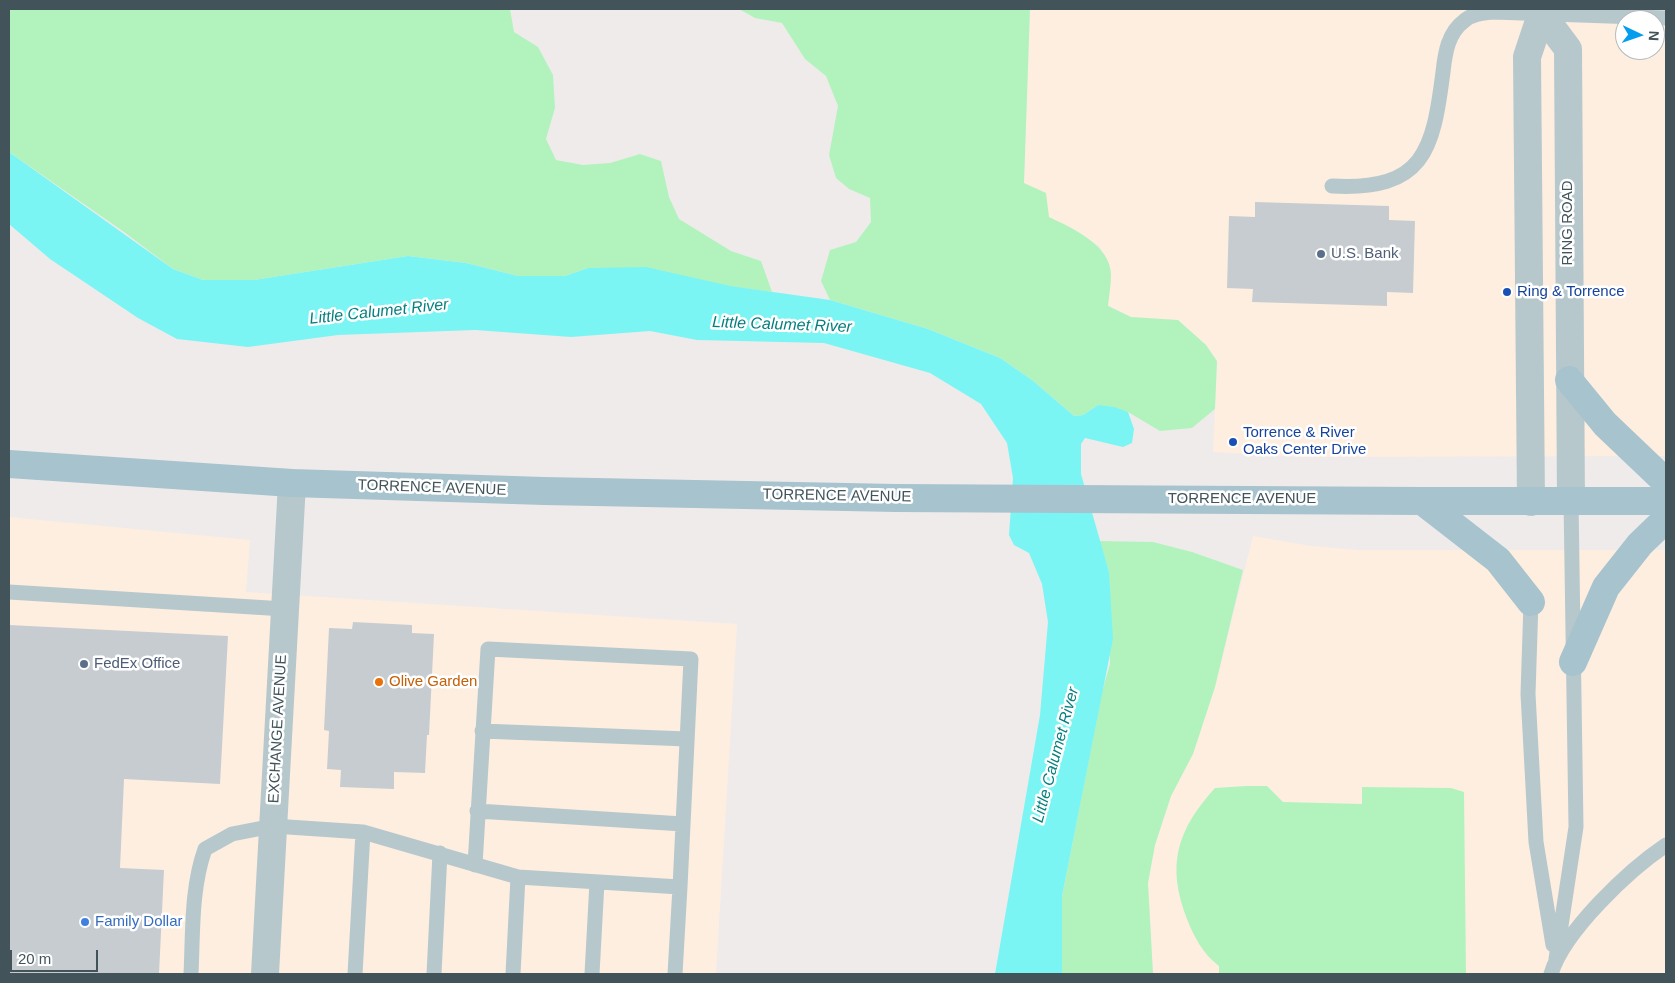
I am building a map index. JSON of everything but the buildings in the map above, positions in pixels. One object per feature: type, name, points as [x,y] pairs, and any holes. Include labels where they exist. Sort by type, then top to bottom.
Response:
[{"type":"main road","points":[[1570,380],[1605,424],[1666,482]]},
{"type":"main road","name":"TORRENCE AVENUE","points":[[9,464],[292,483],[554,491],[876,497],[1530,502],[1666,501]]},
{"type":"main road","points":[[1422,501],[1498,560],[1531,602]]},
{"type":"main road","points":[[1573,662],[1606,587],[1640,544],[1666,519]]},
{"type":"street","name":"RING ROAD","points":[[1542,11],[1568,49],[1571,501]]},
{"type":"street","points":[[1530,502],[1527,57],[1542,11]]},
{"type":"street","name":"EXCHANGE AVENUE","points":[[265,974],[292,483]]},
{"type":"lane","points":[[1332,186],[1354,187],[1380,184],[1400,176],[1418,162],[1430,144],[1437,121],[1445,52],[1451,35],[1464,20],[1478,14],[1493,12],[1542,11],[1666,18]]},
{"type":"lane","points":[[1551,974],[1556,959],[1576,827],[1571,501]]},
{"type":"lane","points":[[9,592],[285,609]]},
{"type":"lane","points":[[1531,602],[1528,694],[1536,842],[1556,959]]},
{"type":"lane","points":[[475,865],[488,649],[691,658],[675,974]]},
{"type":"lane","points":[[482,731],[687,739]]},
{"type":"lane","points":[[477,811],[683,824]]},
{"type":"lane","points":[[191,974],[200,864],[206,849],[232,834],[273,826],[363,832],[440,852],[475,865],[518,877],[680,887]]},
{"type":"lane","points":[[355,974],[363,832]]},
{"type":"lane","points":[[1556,959],[1600,901],[1666,845]]},
{"type":"lane","points":[[434,974],[440,852]]},
{"type":"lane","points":[[513,974],[518,877]]},
{"type":"lane","points":[[592,974],[596,882]]},
{"type":"shaded area","points":[[1030,9],[1666,9],[1666,456],[1299,457],[1213,452],[1217,361],[1206,345],[1178,320],[1131,317],[1108,305],[1111,272],[1100,247],[1072,228],[1049,217],[1024,183]]},
{"type":"shaded area","points":[[9,517],[250,540],[246,592],[737,624],[716,974],[9,974]]},
{"type":"shaded area","points":[[1253,536],[1311,546],[1358,550],[1666,550],[1666,974],[1153,974],[1148,883],[1155,845],[1171,796],[1193,754],[1215,687]]},
{"type":"green space","points":[[9,9],[510,9],[514,32],[538,47],[553,75],[555,108],[546,139],[556,160],[583,165],[610,163],[640,154],[661,161],[669,197],[679,219],[731,251],[761,261],[772,292],[588,268],[565,276],[518,276],[466,263],[408,256],[254,280],[203,280],[173,269],[124,232],[9,152]]},
{"type":"green space","points":[[739,9],[1030,9],[1024,183],[1046,193],[1049,217],[1079,232],[1105,255],[1111,275],[1108,306],[1131,317],[1178,320],[1206,345],[1217,361],[1215,409],[1192,428],[1160,431],[1128,412],[1098,405],[1083,415],[1074,416],[1032,380],[1000,358],[928,329],[830,300],[821,281],[830,250],[856,242],[871,222],[870,198],[849,189],[836,178],[829,155],[838,106],[826,76],[805,59],[782,23],[755,18]]},
{"type":"green space","points":[[1099,541],[1153,542],[1192,552],[1243,570],[1215,687],[1193,754],[1171,796],[1155,845],[1148,883],[1153,974],[1062,974],[1062,896],[1102,692],[1110,664],[1109,572]]},
{"type":"green space","points":[[1267,786],[1283,802],[1362,804],[1362,787],[1451,788],[1464,792],[1466,974],[1219,974],[1219,966],[1204,951],[1187,919],[1177,882],[1179,849],[1192,819],[1202,803],[1215,788]]},
{"type":"water","name":"Little Calumet River","points":[[9,152],[173,269],[203,280],[254,280],[408,256],[466,263],[518,276],[565,276],[588,268],[646,267],[730,286],[830,300],[928,329],[1000,358],[1032,380],[1074,416],[1083,415],[1098,405],[1114,407],[1128,412],[1134,429],[1132,443],[1123,447],[1085,438],[1081,444],[1081,474],[1109,572],[1113,639],[1062,896],[1062,974],[995,974],[1040,715],[1048,622],[1042,584],[1029,553],[1014,545],[1009,535],[1013,478],[1007,443],[981,404],[930,373],[824,343],[697,340],[650,331],[571,337],[475,330],[338,335],[248,347],[177,339],[138,318],[50,259],[9,224]]},
{"type":"place","name":"U.S. Bank","points":[[1321,254]]},
{"type":"place","name":"Ring & Torrence","points":[[1507,292]]},
{"type":"place","name":"Torrence & River Oaks Center Drive","points":[[1233,442]]},
{"type":"place","name":"FedEx Office","points":[[84,664]]},
{"type":"place","name":"Olive Garden","points":[[379,682]]},
{"type":"place","name":"Family Dollar","points":[[85,922]]}]
